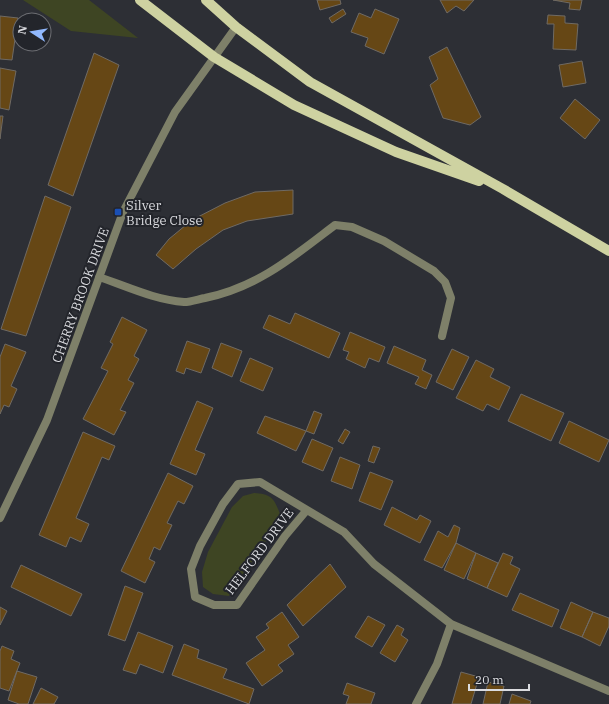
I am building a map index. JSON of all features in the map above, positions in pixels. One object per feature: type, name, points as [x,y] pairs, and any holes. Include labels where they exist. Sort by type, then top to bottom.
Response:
[{"type":"main road","points":[[140,0],[214,57],[294,105],[396,152],[503,189]]},
{"type":"main road","points":[[206,0],[236,27],[310,82],[503,189],[609,251]]},
{"type":"street","name":"CHERRY BROOK DRIVE","points":[[0,518],[47,420],[123,212],[175,112],[236,27]]},
{"type":"street","points":[[99,278],[153,295],[185,302],[214,296],[250,284],[280,266],[335,226],[352,228],[384,241],[434,271],[445,282],[451,298],[442,336]]},
{"type":"street","name":"HELFORD DRIVE","points":[[306,511],[285,536],[237,605],[214,605],[195,597],[191,569],[200,546],[223,504],[238,484],[260,482],[306,511],[344,532],[374,564],[451,624],[609,691]]},
{"type":"street","points":[[416,704],[437,664],[451,624]]},
{"type":"green space","points":[[23,0],[89,0],[138,38],[71,31],[52,19],[52,12],[42,12]]},
{"type":"green space","points":[[254,493],[264,494],[271,498],[276,504],[280,514],[272,532],[229,596],[213,594],[203,587],[202,572],[208,552],[232,507],[243,496]]},
{"type":"building","points":[[317,0],[340,0],[341,4],[320,10]]},
{"type":"building","points":[[440,0],[474,0],[464,11],[456,6],[447,13]]},
{"type":"building","points":[[553,0],[582,0],[580,10],[569,9],[570,3]]},
{"type":"building","points":[[343,9],[346,14],[332,23],[329,18]]},
{"type":"building","points":[[375,9],[399,19],[384,54],[365,46],[368,38],[351,32],[359,13],[371,18]]},
{"type":"building","points":[[548,15],[565,16],[565,23],[578,24],[576,50],[553,49],[554,24],[547,24]]},
{"type":"building","points":[[0,16],[12,17],[12,60],[0,59]]},
{"type":"building","points":[[447,47],[481,117],[470,125],[443,118],[430,85],[438,79],[429,57]]},
{"type":"building","points":[[94,53],[119,65],[73,196],[48,185]]},
{"type":"building","points":[[582,61],[586,83],[563,87],[559,65]]},
{"type":"building","points":[[0,68],[16,71],[9,110],[0,108]]},
{"type":"building","points":[[575,99],[600,120],[585,139],[560,118]]},
{"type":"building","points":[[0,116],[3,116],[0,139]]},
{"type":"building","points":[[293,190],[293,214],[247,221],[223,230],[196,249],[173,269],[156,255],[169,239],[192,220],[225,203],[255,192]]},
{"type":"building","points":[[45,196],[71,207],[26,336],[1,329]]},
{"type":"building","points":[[295,313],[340,333],[329,358],[263,328],[269,315],[290,324]]},
{"type":"building","points":[[122,317],[147,330],[134,356],[139,359],[128,380],[134,383],[120,410],[126,412],[114,435],[83,419],[108,371],[101,368],[113,344],[110,342]]},
{"type":"building","points":[[350,332],[385,347],[379,362],[369,358],[365,368],[346,359],[349,352],[343,350]]},
{"type":"building","points":[[187,341],[210,349],[201,373],[186,368],[184,374],[176,371]]},
{"type":"building","points":[[221,343],[242,351],[232,377],[212,368]]},
{"type":"building","points":[[5,344],[26,352],[11,386],[17,389],[9,407],[4,405],[0,414],[0,357]]},
{"type":"building","points":[[394,346],[426,360],[422,370],[432,375],[426,389],[415,384],[419,377],[387,363]]},
{"type":"building","points":[[452,349],[469,357],[453,390],[436,382]]},
{"type":"building","points":[[250,358],[273,368],[263,391],[240,381]]},
{"type":"building","points":[[476,360],[494,369],[490,377],[510,387],[499,410],[487,404],[483,411],[456,398]]},
{"type":"building","points":[[521,394],[564,413],[551,441],[508,421]]},
{"type":"building","points":[[197,401],[213,408],[195,450],[205,454],[196,475],[170,464]]},
{"type":"building","points":[[314,411],[322,414],[314,434],[306,431]]},
{"type":"building","points":[[265,416],[306,431],[296,451],[257,433]]},
{"type":"building","points":[[569,421],[609,440],[599,462],[559,443]]},
{"type":"building","points":[[345,429],[350,432],[343,444],[338,441]]},
{"type":"building","points":[[83,432],[115,446],[109,460],[102,457],[76,518],[89,524],[81,542],[70,537],[66,547],[39,535]]},
{"type":"building","points":[[312,439],[333,448],[323,471],[302,462]]},
{"type":"building","points":[[373,446],[380,448],[374,463],[368,461]]},
{"type":"building","points":[[340,457],[360,465],[352,489],[331,481]]},
{"type":"building","points":[[370,472],[393,481],[381,510],[359,501]]},
{"type":"building","points":[[168,473],[193,486],[184,504],[178,501],[167,523],[172,525],[160,550],[154,547],[149,559],[155,562],[145,583],[121,571]]},
{"type":"building","points":[[392,507],[417,520],[420,515],[431,521],[420,543],[384,525]]},
{"type":"building","points":[[454,525],[460,528],[456,543],[442,568],[424,560],[438,531],[448,537]]},
{"type":"building","points":[[456,543],[476,553],[464,579],[444,570]]},
{"type":"building","points":[[476,553],[498,563],[487,588],[467,579]]},
{"type":"building","points":[[503,553],[513,557],[510,564],[520,569],[507,597],[487,588]]},
{"type":"building","points":[[330,564],[346,587],[303,626],[287,605]]},
{"type":"building","points":[[21,565],[82,594],[71,616],[11,587]]},
{"type":"building","points":[[125,586],[143,593],[125,641],[108,635]]},
{"type":"building","points":[[520,593],[559,610],[552,627],[512,610]]},
{"type":"building","points":[[571,602],[593,612],[582,637],[560,628]]},
{"type":"building","points":[[0,607],[7,611],[0,625]]},
{"type":"building","points":[[282,612],[299,637],[288,645],[294,654],[278,665],[283,671],[262,686],[246,663],[265,650],[256,637],[269,628],[266,624]]},
{"type":"building","points":[[593,612],[609,618],[609,626],[600,646],[582,637]]},
{"type":"building","points":[[368,616],[385,625],[372,647],[355,637]]},
{"type":"building","points":[[397,625],[404,629],[401,635],[408,640],[395,662],[380,653]]},
{"type":"building","points":[[138,632],[173,646],[163,673],[140,664],[136,674],[123,670]]},
{"type":"building","points":[[184,644],[199,650],[197,658],[227,669],[223,678],[254,689],[249,704],[172,675]]},
{"type":"building","points":[[2,646],[14,651],[11,659],[20,663],[9,691],[0,688],[0,651]]},
{"type":"building","points":[[17,671],[37,677],[28,704],[19,704],[8,700]]},
{"type":"building","points":[[461,672],[479,677],[471,704],[452,704]]},
{"type":"building","points":[[488,682],[504,686],[500,704],[483,704]]},
{"type":"building","points":[[347,683],[375,693],[371,704],[346,704],[349,696],[343,694]]},
{"type":"building","points":[[41,688],[58,697],[54,704],[33,704]]},
{"type":"building","points":[[512,694],[531,701],[530,704],[509,704]]},
{"type":"place","name":"Silver Bridge Close","points":[[118,212]]}]
